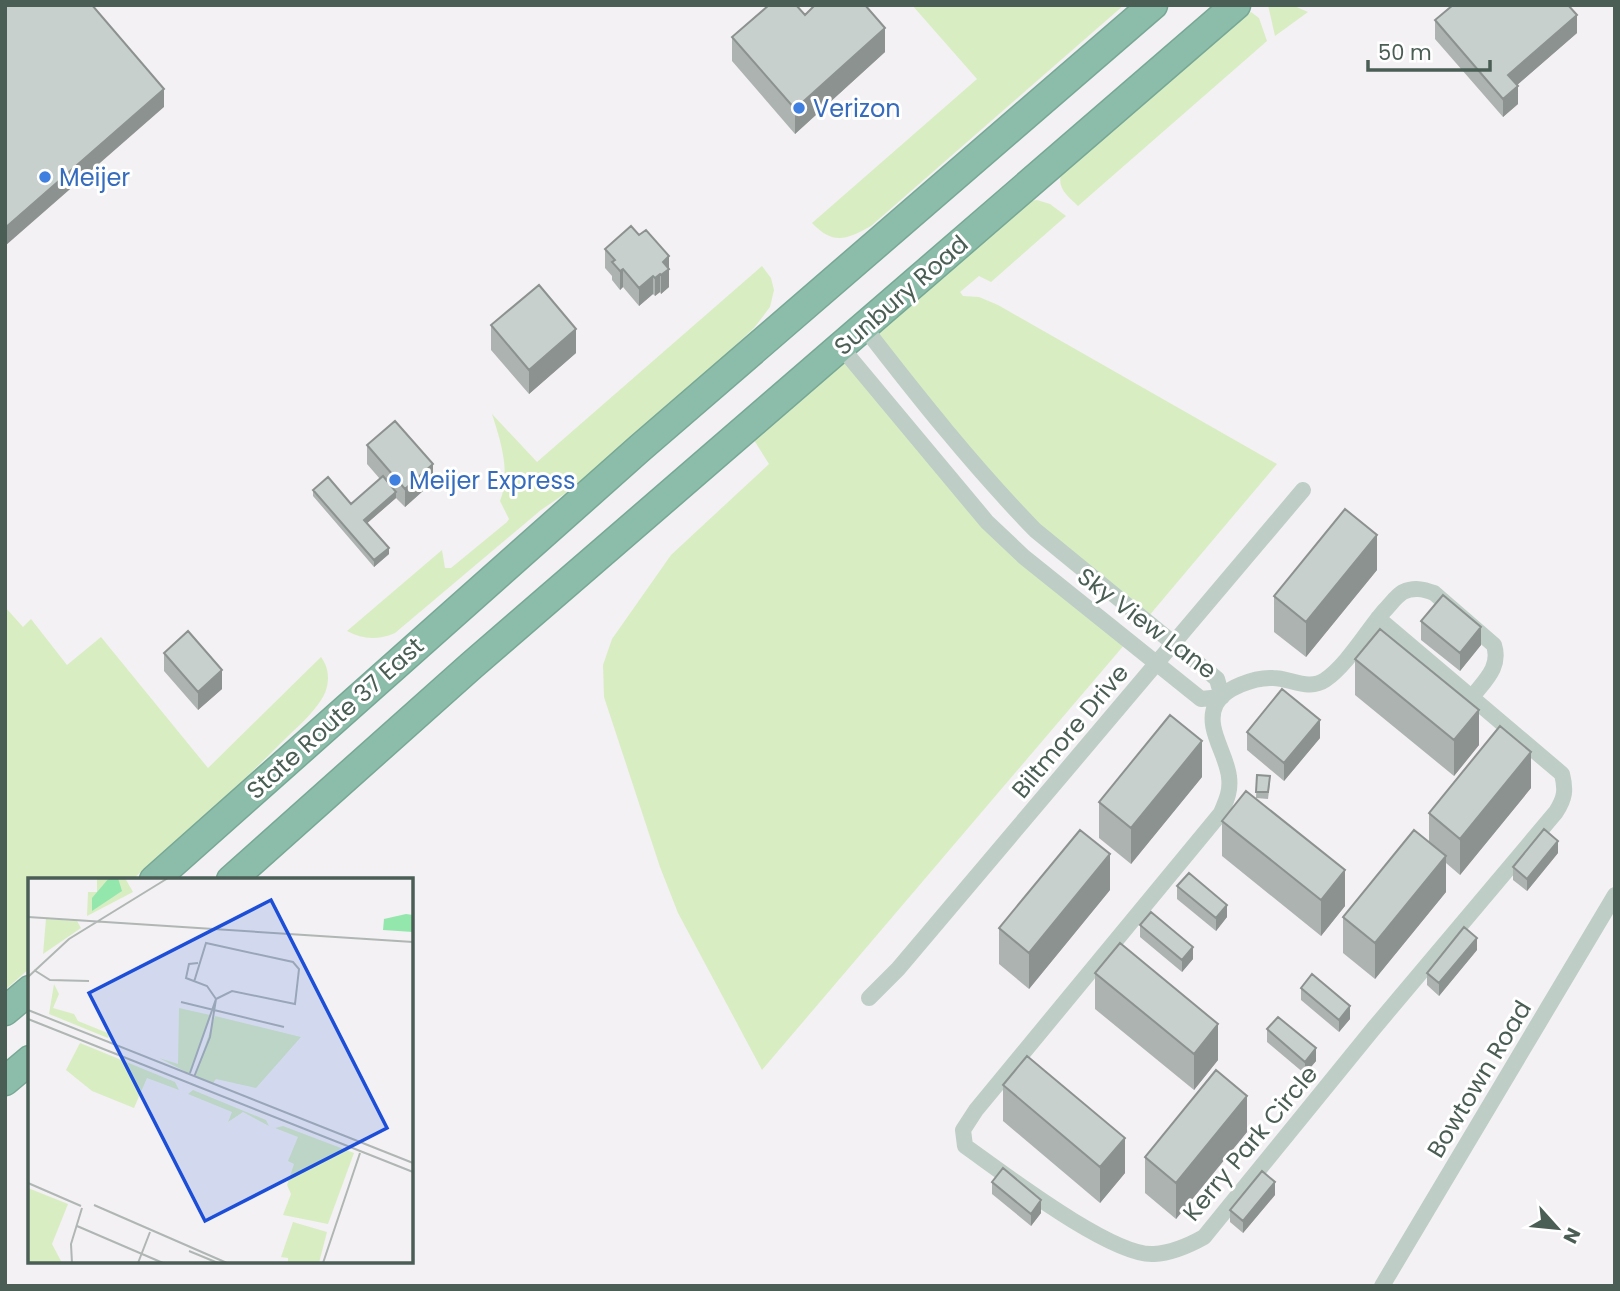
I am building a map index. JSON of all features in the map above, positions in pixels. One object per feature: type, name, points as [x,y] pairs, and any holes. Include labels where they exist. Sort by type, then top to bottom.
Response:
[{"type":"highway","name":"State Route 37 East","points":[[156,878],[827,285],[1153,5]]},
{"type":"highway","name":"Sunbury Road","points":[[566,584],[1236,5]]},
{"type":"highway","name":"State Route 37 East","points":[[233,878],[566,584]]},
{"type":"highway","points":[[5,1011],[28,992]]},
{"type":"highway","points":[[5,1081],[28,1062]]},
{"type":"street","name":"Sky View Lane","points":[[841,346],[987,523],[1024,557],[1202,699],[1222,697],[1217,679],[1035,530],[920,399],[864,327]]},
{"type":"street","name":"Biltmore Drive","points":[[869,998],[898,969],[1303,490]]},
{"type":"street","points":[[1222,697],[1236,687],[1272,678],[1312,685],[1322,682],[1333,673],[1400,593],[1422,588],[1434,593],[1494,645],[1497,655],[1494,668],[1472,696]]},
{"type":"street","name":"Kerry Park Circle","points":[[1222,697],[1214,706],[1214,728],[1229,775],[1229,794],[1221,813],[976,1110],[963,1130],[965,1146],[1058,1211],[1116,1244],[1151,1254],[1183,1249],[1204,1237],[1564,798],[1562,774],[1378,618]]},
{"type":"street","name":"Bowtown Road","points":[[1382,1286],[1615,895]]},
{"type":"green space","points":[[912,5],[1124,5],[871,226],[847,237],[827,235],[812,223],[977,79]]},
{"type":"green space","points":[[1268,5],[1292,5],[1308,12],[1275,36]]},
{"type":"green space","points":[[1251,12],[1259,18],[1267,41],[1078,206],[1061,186],[1062,171]]},
{"type":"green space","points":[[1037,200],[1050,204],[1066,216],[991,282],[979,276],[960,292],[963,296],[979,297],[998,305],[1277,464],[1148,617],[1045,531],[1016,502],[874,333],[1025,202]]},
{"type":"green space","points":[[762,266],[771,278],[774,290],[770,307],[754,328],[652,424],[592,475],[541,510],[395,633],[371,638],[347,631],[442,550],[445,568],[451,568],[507,522],[509,519],[500,501],[505,480],[504,458],[492,414],[537,462]]},
{"type":"green space","points":[[843,358],[976,517],[1125,644],[762,1070],[678,913],[660,867],[604,697],[603,665],[612,639],[671,555],[769,464],[752,437]]},
{"type":"green space","points":[[5,607],[23,627],[31,619],[67,665],[101,637],[208,768],[321,657],[326,666],[327,687],[314,709],[228,794],[134,878],[28,878],[28,970],[5,990]]},
{"type":"building","name":"Meijer","points":[[5,5],[92,5],[164,89],[5,228]]},
{"type":"building","points":[[769,5],[796,5],[805,15],[815,5],[865,5],[885,28],[795,109],[732,37]]},
{"type":"building","points":[[1453,5],[1568,5],[1577,15],[1508,75],[1518,86],[1503,99],[1435,20]]},
{"type":"building","points":[[631,226],[639,235],[646,230],[669,256],[663,262],[669,269],[655,278],[653,276],[639,288],[623,269],[620,271],[612,262],[615,260],[605,249]]},
{"type":"building","points":[[539,285],[576,329],[529,370],[491,325]]},
{"type":"building","points":[[395,421],[433,464],[405,489],[367,445]]},
{"type":"building","points":[[383,476],[396,492],[364,520],[389,548],[374,560],[313,490],[328,477],[351,504]]},
{"type":"building","points":[[1345,509],[1377,535],[1306,622],[1274,596]]},
{"type":"building","points":[[1443,595],[1481,627],[1460,653],[1421,621]]},
{"type":"building","points":[[1380,629],[1479,710],[1454,740],[1355,659]]},
{"type":"building","points":[[188,631],[222,670],[198,692],[164,653]]},
{"type":"building","points":[[1282,689],[1320,720],[1284,763],[1247,732]]},
{"type":"building","points":[[1170,715],[1202,741],[1131,828],[1099,802]]},
{"type":"building","points":[[1500,726],[1531,752],[1460,839],[1429,813]]},
{"type":"building","points":[[1257,775],[1270,776],[1268,792],[1256,792]]},
{"type":"building","points":[[1246,791],[1345,870],[1321,900],[1222,821]]},
{"type":"building","points":[[1544,829],[1558,841],[1527,879],[1513,867]]},
{"type":"building","points":[[1080,830],[1110,854],[1029,953],[999,928]]},
{"type":"building","points":[[1414,830],[1446,856],[1375,943],[1343,917]]},
{"type":"building","points":[[1189,873],[1227,905],[1216,918],[1177,886]]},
{"type":"building","points":[[1151,912],[1193,947],[1182,960],[1140,925]]},
{"type":"building","points":[[1464,927],[1477,938],[1439,983],[1427,973]]},
{"type":"building","points":[[1120,943],[1218,1024],[1194,1054],[1095,973]]},
{"type":"building","points":[[1312,974],[1350,1006],[1339,1020],[1301,988]]},
{"type":"building","points":[[1278,1017],[1316,1048],[1305,1062],[1267,1029]]},
{"type":"building","points":[[1027,1056],[1125,1138],[1100,1167],[1003,1085]]},
{"type":"building","points":[[1216,1070],[1247,1096],[1176,1183],[1145,1157]]},
{"type":"building","points":[[1003,1168],[1041,1200],[1031,1214],[992,1182]]},
{"type":"building","points":[[1262,1171],[1275,1182],[1243,1221],[1230,1210]]},
{"type":"place","name":"Verizon","points":[[799,108]]},
{"type":"place","name":"Meijer","points":[[45,177]]},
{"type":"place","name":"Meijer Express","points":[[395,480]]}]
